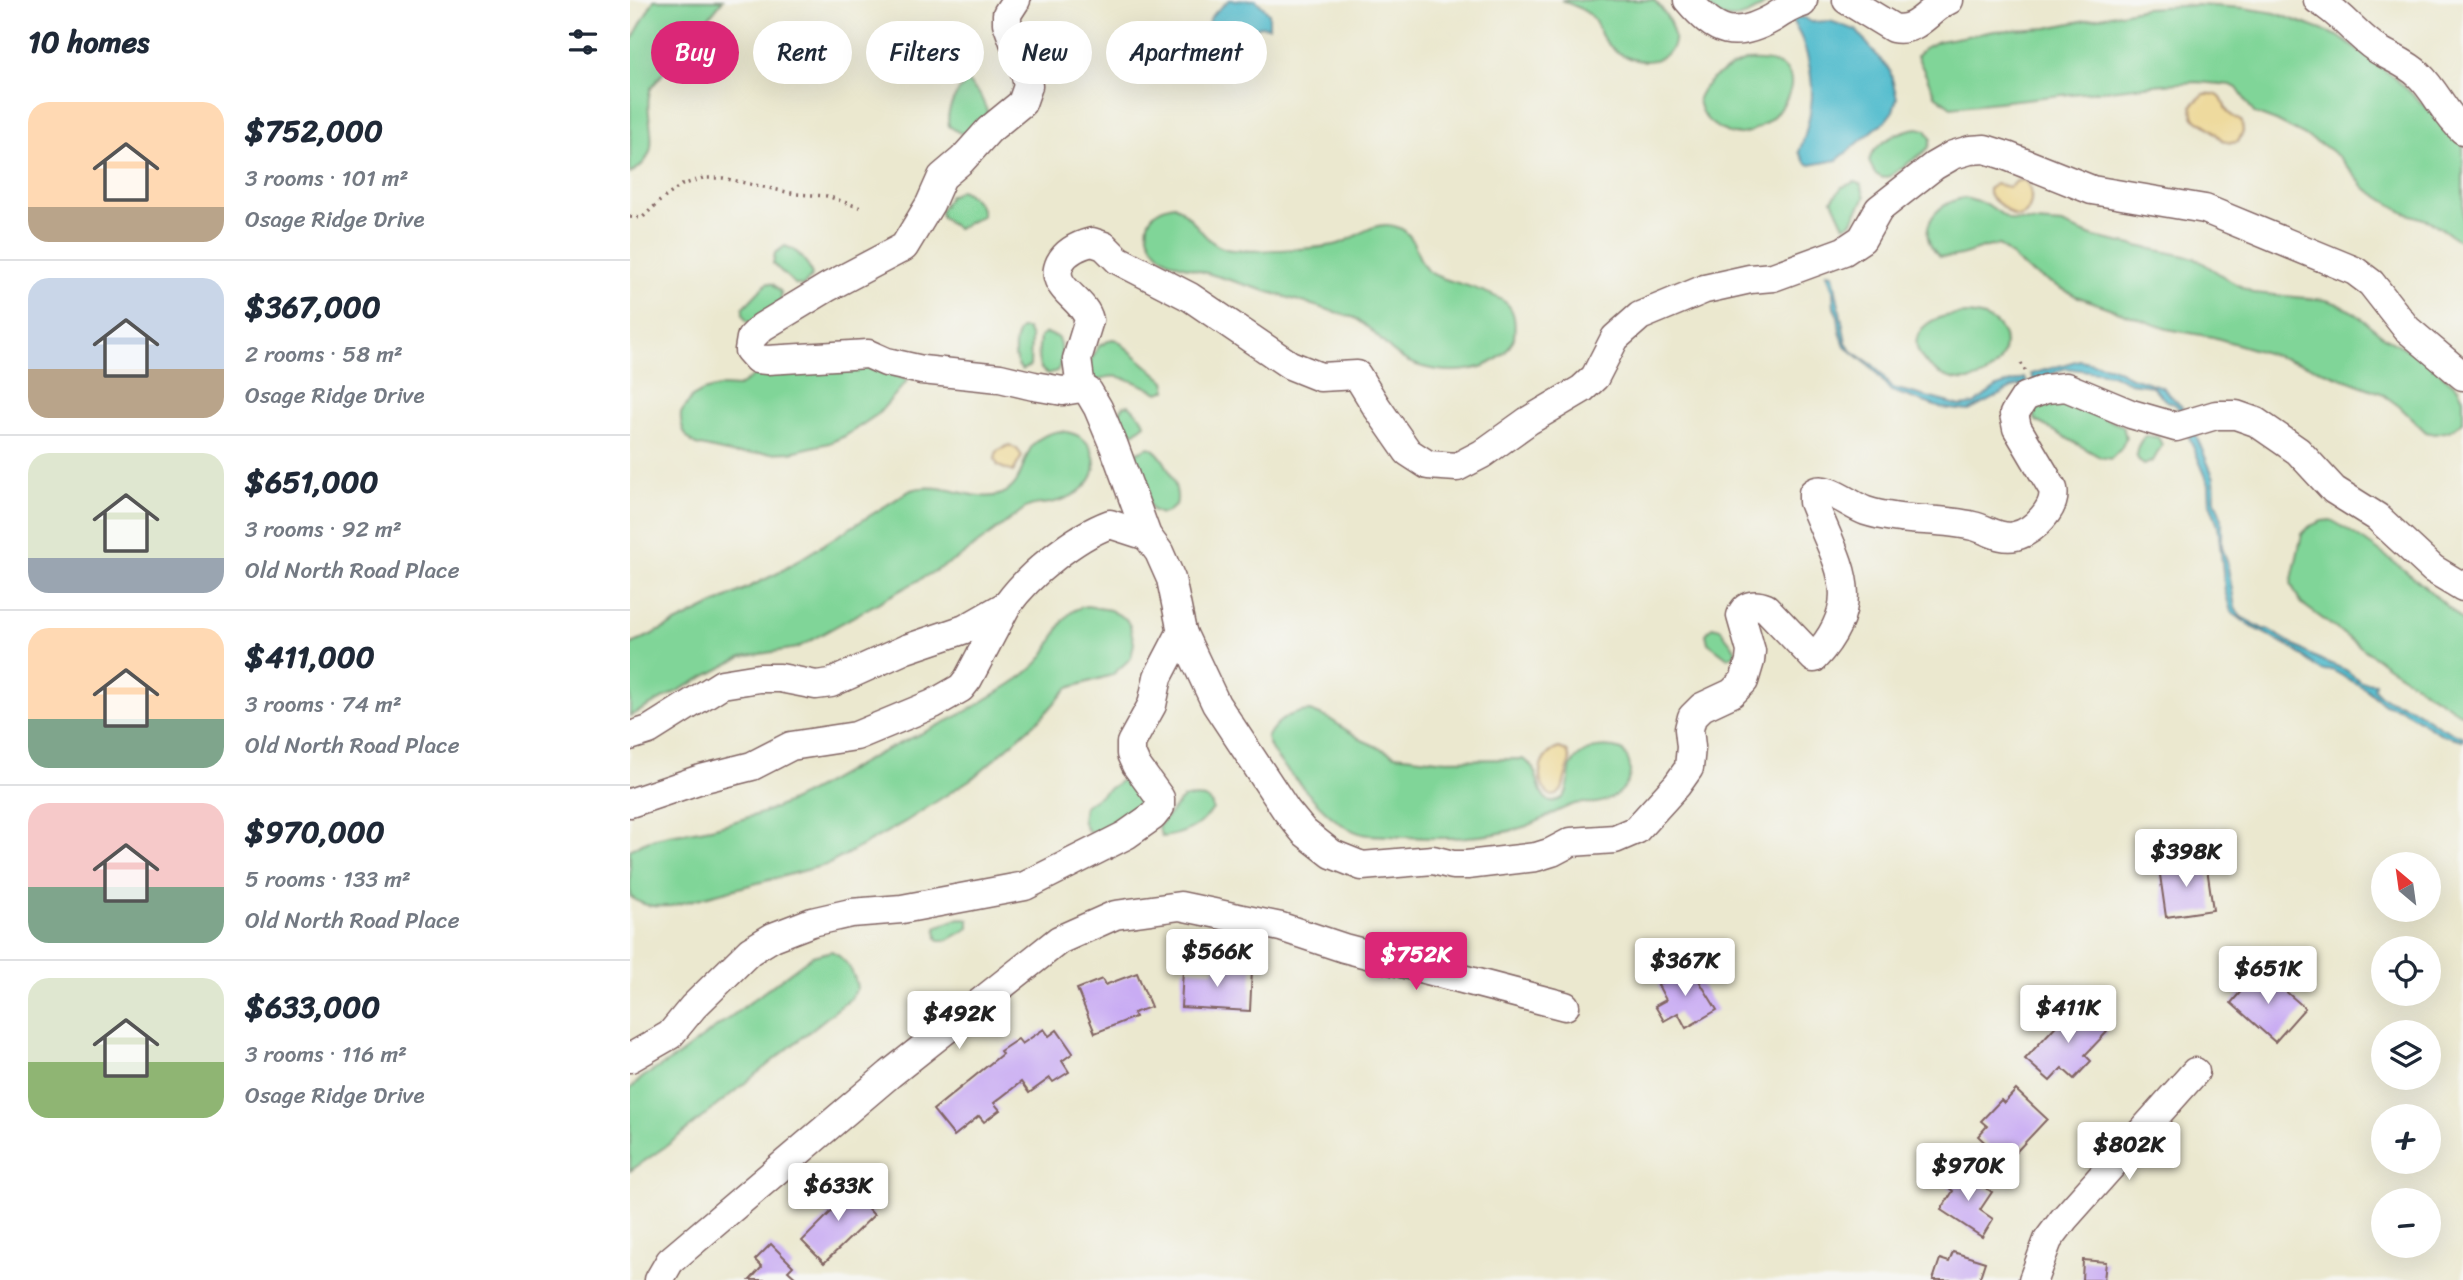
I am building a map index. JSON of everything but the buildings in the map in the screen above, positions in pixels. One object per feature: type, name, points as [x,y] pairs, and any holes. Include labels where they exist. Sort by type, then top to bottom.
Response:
[{"type":"street","points":[[1016,0],[1007,14],[1007,23],[1028,86],[1022,103],[989,130],[943,177],[904,247],[828,286],[762,327],[751,338],[749,350],[757,359],[767,360],[868,354],[886,362],[922,370],[1000,378],[1063,391],[1082,388],[1088,391],[1098,408],[1147,536],[1171,579],[1182,631],[1222,715],[1295,822],[1311,839],[1354,864],[1370,866],[1433,860],[1460,866],[1511,861],[1543,856],[1576,841],[1607,841],[1636,830],[1689,768],[1692,717],[1702,708],[1732,693],[1744,681],[1751,651],[1742,611],[1758,604],[1766,608],[1814,659],[1836,625],[1844,608],[1844,584],[1813,502],[1815,490],[1821,489],[1854,507],[1881,515],[1954,522],[2006,536],[2017,536],[2042,517],[2050,508],[2054,496],[2053,489],[2017,428],[2014,414],[2025,397],[2046,389],[2066,387],[2102,403],[2176,427],[2216,415],[2236,415],[2256,422],[2298,451],[2334,490],[2377,517],[2433,569],[2463,587]]},
{"type":"street","points":[[1688,0],[1708,21],[1717,27],[1735,32],[1753,27],[1809,1]]},
{"type":"street","points":[[1847,0],[1901,30],[1917,24],[1949,0]]},
{"type":"street","points":[[2318,0],[2335,10],[2376,48],[2419,75],[2452,121],[2463,130]]},
{"type":"street","points":[[1082,388],[1077,359],[1088,320],[1082,305],[1062,287],[1057,276],[1064,256],[1092,242],[1104,246],[1118,260],[1190,297],[1290,365],[1320,377],[1357,375],[1408,452],[1428,465],[1457,467],[1482,454],[1528,421],[1582,389],[1595,377],[1615,338],[1640,316],[1705,289],[1749,279],[1773,277],[1844,251],[1862,239],[1879,209],[1934,166],[1953,155],[1978,149],[2007,156],[2085,188],[2205,209],[2355,271],[2371,283],[2407,329],[2463,376]]},
{"type":"street","points":[[630,803],[701,779],[748,767],[791,746],[856,736],[933,704],[961,688],[1016,593],[1042,568],[1083,537],[1110,524],[1126,483]]},
{"type":"street","points":[[1110,524],[1147,536]]},
{"type":"street","points":[[630,736],[649,730],[722,684],[759,678],[780,678],[816,685],[831,683],[906,649],[965,629],[1007,605]]},
{"type":"street","points":[[630,1058],[670,1035],[693,1007],[750,951],[773,937],[812,922],[852,913],[902,909],[1025,886],[1126,835],[1153,816],[1160,807],[1160,798],[1136,765],[1131,754],[1131,743],[1152,705],[1158,677],[1182,631]]},
{"type":"street","points":[[659,1280],[670,1261],[901,1066],[1059,940],[1115,915],[1180,906],[1281,928],[1344,948],[1565,1006]]},
{"type":"street","points":[[2033,1280],[2048,1240],[2064,1219],[2195,1072]]},
{"type":"path","points":[[630,217],[642,218],[682,185],[703,178],[723,178],[796,194],[827,196],[864,209]]},
{"type":"green space","points":[[654,0],[723,0],[706,21],[651,21],[651,84],[654,84],[649,100],[651,145],[649,155],[642,165],[630,173],[630,43]]},
{"type":"green space","points":[[1561,0],[1654,0],[1670,23],[1674,35],[1673,45],[1668,53],[1649,61],[1623,55],[1603,38],[1590,15]]},
{"type":"green space","points":[[1702,0],[1769,0],[1753,12],[1726,18],[1713,11]]},
{"type":"green space","points":[[2197,5],[2275,13],[2338,36],[2394,77],[2463,142],[2463,243],[2430,221],[2405,213],[2365,188],[2339,157],[2323,145],[2254,113],[2237,88],[2231,85],[2197,82],[2164,84],[1951,107],[1935,95],[1917,56],[1924,48],[1939,41],[1995,31],[2047,28],[2145,8]]},
{"type":"green space","points":[[1746,61],[1773,63],[1787,71],[1791,83],[1787,97],[1777,112],[1764,124],[1748,132],[1733,134],[1718,128],[1707,119],[1698,98],[1706,85],[1718,75]]},
{"type":"green space","points":[[970,84],[980,95],[989,115],[968,134],[960,133],[949,126],[952,102],[959,90]]},
{"type":"green space","points":[[1918,128],[1926,130],[1931,138],[1929,147],[1890,176],[1883,178],[1875,174],[1869,161],[1876,149],[1904,131]]},
{"type":"green space","points":[[1855,182],[1861,185],[1865,197],[1851,223],[1844,226],[1832,200],[1842,187]]},
{"type":"green space","points":[[960,190],[975,200],[983,215],[957,229],[942,217],[940,211],[950,196]]},
{"type":"green space","points":[[1965,198],[1988,205],[2010,220],[2062,224],[2094,237],[2195,258],[2254,293],[2326,300],[2338,304],[2355,313],[2384,337],[2422,357],[2458,388],[2463,398],[2463,422],[2449,431],[2435,434],[2426,432],[2381,393],[2306,365],[2213,337],[2167,329],[2076,296],[2028,271],[1999,245],[1962,255],[1939,256],[1931,247],[1928,237],[1931,219],[1945,205]]},
{"type":"green space","points":[[1174,205],[1211,241],[1226,249],[1235,250],[1329,246],[1380,225],[1397,227],[1410,237],[1429,272],[1505,302],[1514,317],[1514,338],[1496,360],[1468,370],[1438,370],[1409,362],[1355,318],[1166,259],[1151,242],[1148,224],[1152,216],[1161,209]]},
{"type":"green space","points":[[785,246],[798,254],[811,271],[812,276],[803,286],[795,284],[773,264],[775,253]]},
{"type":"green space","points":[[767,283],[773,284],[781,292],[781,302],[750,323],[744,317],[743,308]]},
{"type":"green space","points":[[1967,314],[1986,318],[1998,326],[2004,338],[2004,350],[1999,362],[1990,372],[1976,379],[1959,380],[1931,368],[1918,352],[1916,343],[1926,325],[1935,319]]},
{"type":"green space","points":[[1021,329],[1027,329],[1031,337],[1030,366],[1022,370],[1016,361],[1015,350],[1016,338]]},
{"type":"green space","points":[[1046,333],[1057,337],[1062,354],[1057,371],[1048,374],[1041,368],[1038,358],[1040,337]]},
{"type":"green space","points":[[1112,339],[1117,340],[1165,381],[1167,390],[1159,393],[1118,377],[1110,377],[1096,383],[1085,370],[1099,346]]},
{"type":"green space","points":[[851,359],[908,380],[878,414],[845,436],[829,443],[791,452],[735,454],[696,445],[684,431],[681,413],[692,397],[703,391],[723,386],[738,387],[759,372]]},
{"type":"green space","points":[[2055,397],[2123,426],[2126,438],[2121,449],[2111,459],[2100,457],[2035,420],[2033,409]]},
{"type":"green space","points":[[1129,405],[1145,424],[1135,432],[1124,433],[1119,412]]},
{"type":"green space","points":[[1061,431],[1079,436],[1087,442],[1095,461],[1091,479],[1078,492],[1060,501],[1027,507],[960,557],[797,648],[742,657],[630,716],[630,645],[778,573],[911,490],[935,488],[982,496],[1002,494],[1012,488],[1018,479],[1036,441]]},
{"type":"green space","points":[[2145,436],[2158,437],[2162,445],[2153,461],[2144,465],[2136,455]]},
{"type":"green space","points":[[1149,447],[1160,456],[1176,490],[1176,505],[1161,514],[1152,510],[1136,473],[1137,452]]},
{"type":"green space","points":[[2331,520],[2400,567],[2463,621],[2463,715],[2387,666],[2301,603],[2291,584],[2302,534],[2310,526]]},
{"type":"green space","points":[[1087,606],[1110,610],[1126,619],[1134,643],[1131,658],[1112,675],[1068,688],[1042,717],[974,777],[905,822],[829,864],[671,906],[649,906],[630,896],[630,850],[639,844],[659,837],[717,826],[778,807],[880,753],[960,715],[1009,685],[1039,662],[1065,618],[1078,608]]},
{"type":"green space","points":[[1712,627],[1721,629],[1736,653],[1728,658],[1708,643],[1706,634]]},
{"type":"green space","points":[[1310,711],[1395,755],[1438,760],[1522,759],[1532,768],[1541,792],[1550,802],[1564,797],[1571,766],[1586,751],[1600,747],[1622,750],[1630,767],[1630,776],[1622,791],[1606,801],[1575,804],[1533,824],[1510,831],[1458,838],[1362,834],[1343,825],[1326,812],[1283,766],[1269,744],[1267,738],[1280,722],[1290,715]]},
{"type":"green space","points":[[1122,780],[1132,781],[1139,793],[1139,803],[1101,831],[1094,834],[1087,830],[1082,820],[1084,806]]},
{"type":"green space","points":[[1183,798],[1206,799],[1213,809],[1191,829],[1162,837],[1158,827]]},
{"type":"green space","points":[[960,918],[969,920],[969,928],[948,940],[940,941],[937,938],[936,927]]},
{"type":"green space","points":[[832,951],[852,971],[857,988],[851,998],[669,1144],[630,1171],[630,1089],[812,956]]},
{"type":"sand","points":[[2204,94],[2220,97],[2227,111],[2242,122],[2243,132],[2238,142],[2229,143],[2223,140],[2193,116],[2192,105]]},
{"type":"sand","points":[[2024,180],[2031,193],[2026,214],[2013,215],[1989,194],[1989,189],[1995,184],[2009,187]]},
{"type":"sand","points":[[1009,445],[1017,449],[1022,456],[1013,472],[998,466],[995,459],[997,451]]},
{"type":"sand","points":[[1559,748],[1567,751],[1570,760],[1562,790],[1552,796],[1542,785],[1540,771],[1546,757]]},
{"type":"water","points":[[1229,0],[1256,0],[1269,13],[1269,27],[1267,21],[1209,21],[1212,15]]},
{"type":"water","points":[[1791,17],[1805,18],[1811,22],[1830,21],[1856,30],[1890,71],[1897,98],[1893,111],[1886,120],[1837,160],[1810,165],[1799,152],[1811,111],[1812,85],[1803,42]]},
{"type":"water","points":[[1827,273],[1833,274],[1846,342],[1852,351],[1873,365],[1893,388],[1961,406],[1974,404],[1997,387],[2024,378],[2028,384],[2016,386],[1969,411],[1941,408],[1891,391],[1871,367],[1845,346]]},
{"type":"water","points":[[2079,360],[2112,367],[2131,377],[2162,387],[2182,407],[2183,416],[2176,405],[2165,400],[2152,386],[2130,383],[2111,374],[2065,368],[2035,382],[2031,374]]},
{"type":"water","points":[[2193,428],[2214,478],[2215,500],[2222,519],[2222,546],[2235,607],[2241,617],[2312,656],[2346,670],[2361,682],[2375,683],[2377,693],[2413,709],[2442,728],[2463,736],[2463,740],[2443,735],[2401,709],[2384,704],[2366,689],[2332,670],[2322,671],[2292,648],[2231,612],[2225,591],[2218,525],[2210,503],[2209,484],[2186,430]]}]
